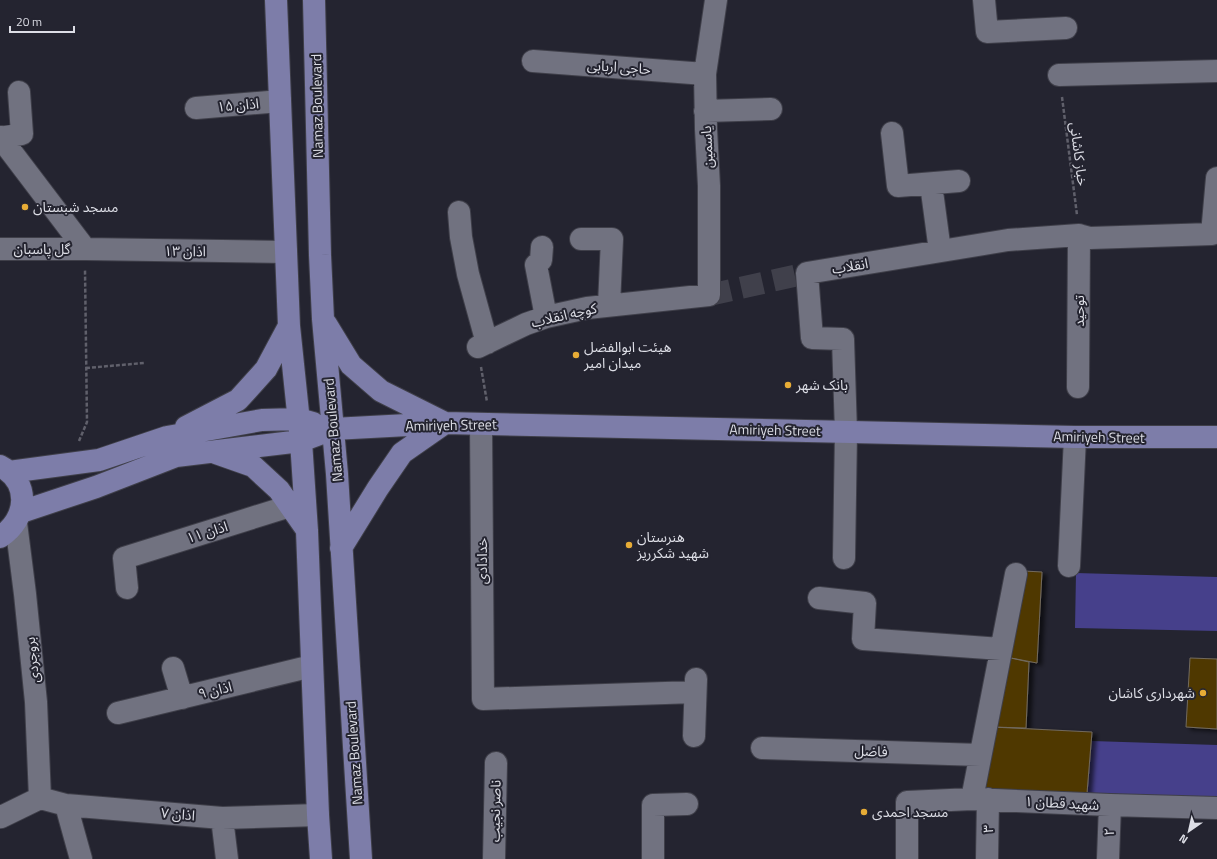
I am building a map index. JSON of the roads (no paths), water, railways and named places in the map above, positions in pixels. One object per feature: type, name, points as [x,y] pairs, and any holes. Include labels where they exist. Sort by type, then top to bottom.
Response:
[{"type":"main road","points":[[276,0],[289,326],[301,441],[307,531],[321,859]]},
{"type":"main road","name":"Namaz Boulevard","points":[[314,0],[323,319],[337,474],[361,859]]},
{"type":"main road","points":[[323,319],[351,365],[381,391],[446,423],[402,453],[378,488],[341,548]]},
{"type":"main road","points":[[167,437],[238,400],[266,369],[289,326]]},
{"type":"main road","points":[[4,469],[99,460],[167,437],[262,420],[299,419],[333,429]]},
{"type":"main road","name":"Amiriyeh Street","points":[[333,429],[446,423],[1075,437],[1217,437]]},
{"type":"main road","points":[[12,524],[96,487],[176,456],[301,441],[333,429]]},
{"type":"main road","points":[[213,452],[253,466],[279,490],[307,531]]},
{"type":"main road","points":[[4,469],[16,480],[21,490],[22,502],[12,524]]},
{"type":"street","name":"یاسمین","points":[[709,296],[709,186],[705,111],[705,74],[716,0]]},
{"type":"street","points":[[984,0],[987,32],[1066,28]]},
{"type":"street","name":"حاجی اربابی","points":[[533,61],[705,74]]},
{"type":"street","points":[[1060,75],[1217,71]]},
{"type":"street","points":[[19,92],[22,134],[0,138],[85,249]]},
{"type":"street","name":"اذان ۱۵","points":[[196,108],[280,101]]},
{"type":"street","points":[[705,111],[771,109]]},
{"type":"street","points":[[892,133],[898,186],[959,181]]},
{"type":"street","name":"انقلاب","points":[[846,432],[844,339],[812,338],[807,273],[1008,240],[1079,235],[1090,238],[1212,234],[1217,178]]},
{"type":"street","points":[[931,184],[940,251]]},
{"type":"street","name":"کوچه انقلاب","points":[[459,212],[460,237],[483,345],[526,324],[546,317],[587,308],[709,296]]},
{"type":"street","name":"توحید","points":[[1078,387],[1079,235]]},
{"type":"street","points":[[581,239],[612,239],[609,305]]},
{"type":"street","name":"گل پاسبان","points":[[0,249],[85,249]]},
{"type":"street","name":"اذان ۱۳","points":[[85,249],[286,252]]},
{"type":"street","points":[[539,256],[546,317]]},
{"type":"street","name":"خدادادی","points":[[486,424],[483,699],[695,686],[694,736]]},
{"type":"street","points":[[844,558],[846,432]]},
{"type":"street","points":[[1069,566],[1075,437]]},
{"type":"street","name":"اذان ۱۱","points":[[127,588],[124,558],[290,506]]},
{"type":"street","name":"بروجردی","points":[[12,524],[25,594],[36,702],[40,798]]},
{"type":"street","name":"۳","points":[[987,859],[980,799],[980,754],[1016,574]]},
{"type":"street","points":[[819,598],[865,603],[863,639],[1001,649]]},
{"type":"street","name":"اذان ۹","points":[[118,713],[312,666]]},
{"type":"street","points":[[173,668],[182,698]]},
{"type":"street","name":"فاضل","points":[[762,748],[980,754]]},
{"type":"street","name":"ناصر نجیب","points":[[494,859],[496,763]]},
{"type":"street","points":[[0,817],[40,798]]},
{"type":"street","name":"اذان ۷","points":[[40,798],[66,804],[222,818],[318,815]]},
{"type":"street","name":"شهید قطان ۱","points":[[907,859],[907,802],[980,799],[1217,808]]},
{"type":"street","points":[[66,804],[81,859]]},
{"type":"street","points":[[653,859],[652,804],[687,804]]},
{"type":"street","name":"۲","points":[[1108,859],[1110,805]]},
{"type":"street","points":[[222,818],[227,859]]},
{"type":"tunnel","points":[[709,295],[807,273]]},
{"type":"place","name":"مسجد شبستان","points":[[25,207]]},
{"type":"place","name":"هیئت ابوالفضل میدان امیر","points":[[576,355]]},
{"type":"place","name":"بانک شهر","points":[[788,385]]},
{"type":"place","name":"هنرستان شهید شکرریز","points":[[629,545]]},
{"type":"place","name":"شهرداری کاشان","points":[[1203,693]]},
{"type":"place","name":"مسجد احمدی","points":[[864,812]]}]
